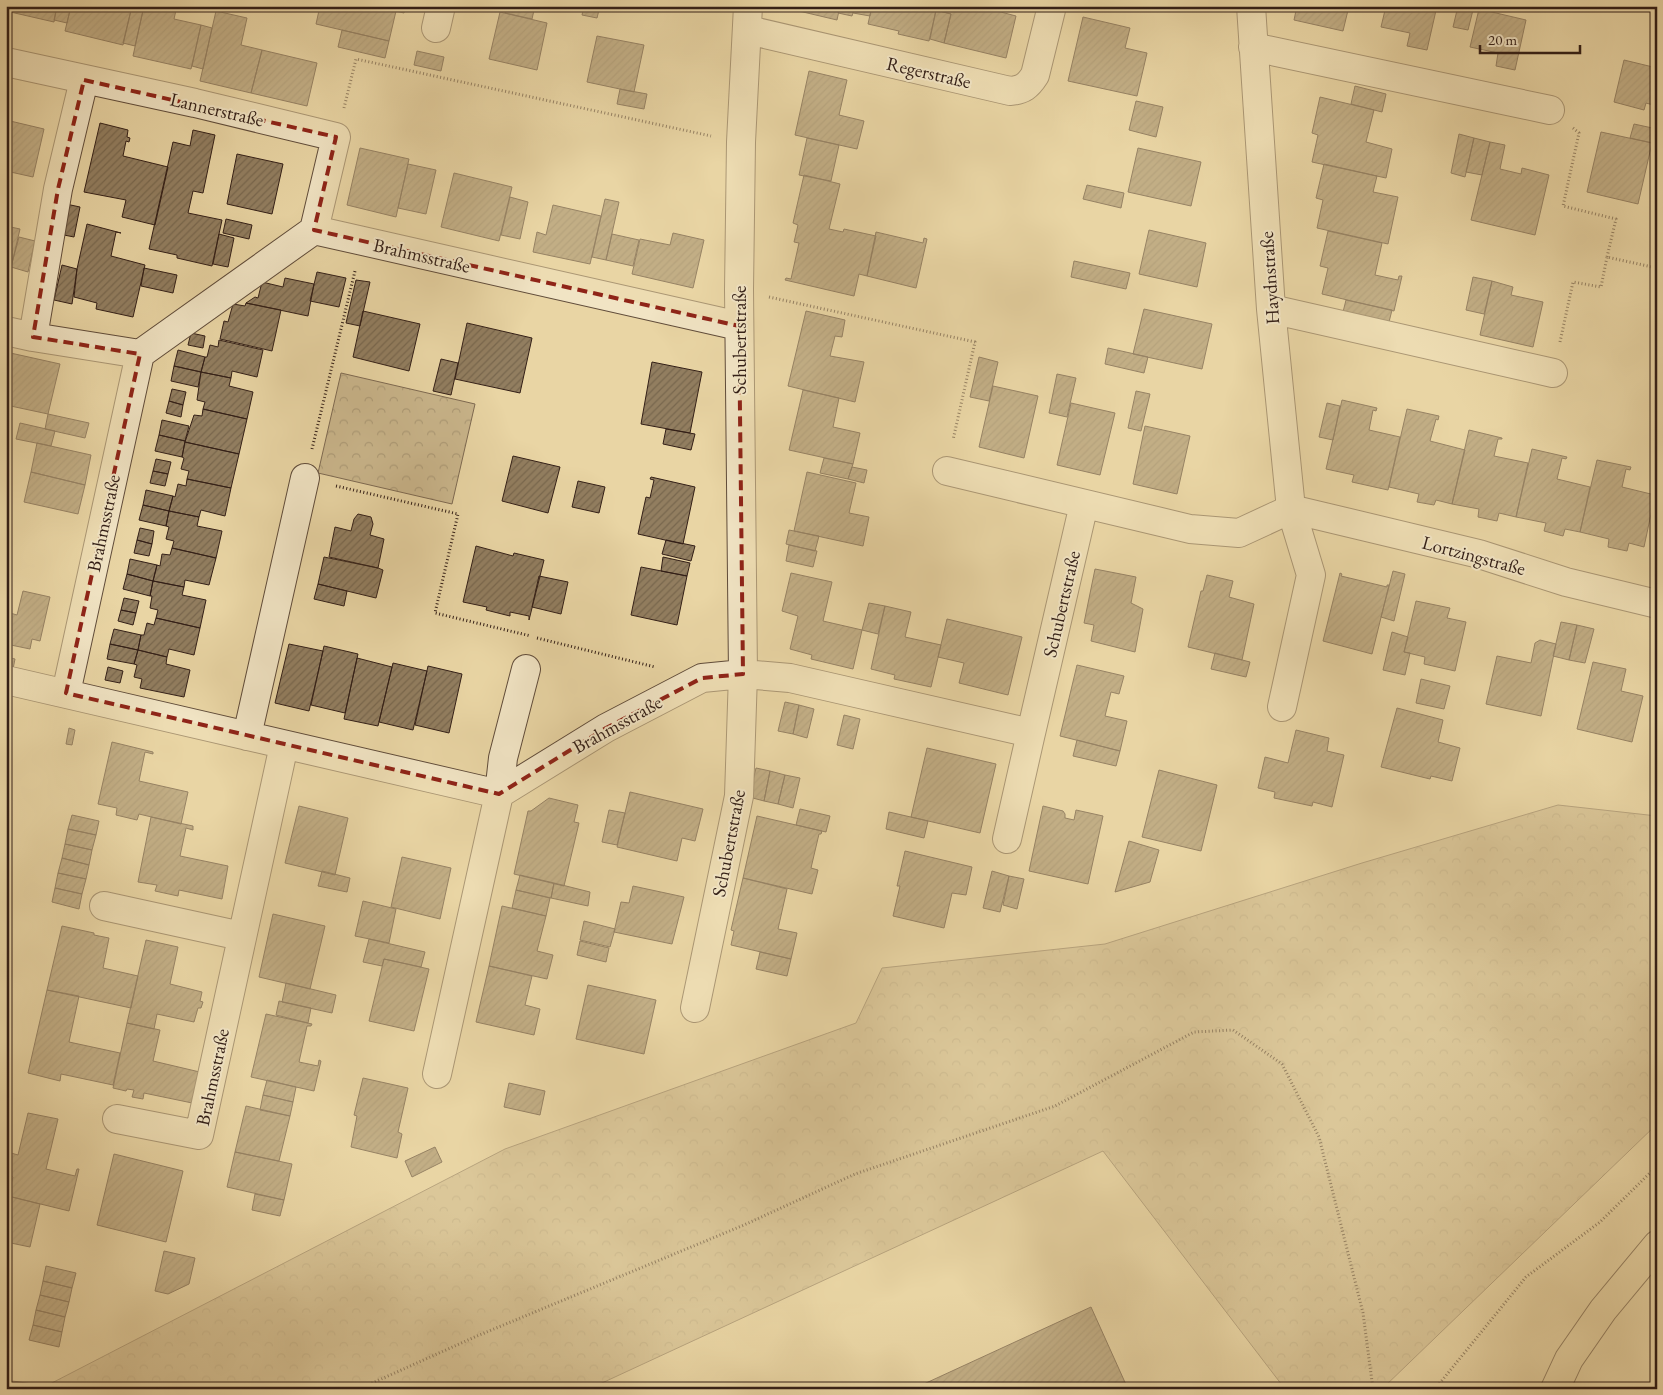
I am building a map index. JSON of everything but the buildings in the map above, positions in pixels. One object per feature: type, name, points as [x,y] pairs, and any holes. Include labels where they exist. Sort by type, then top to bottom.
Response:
[{"type":"main road","points":[[1555,1389],[1569,1359],[1603,1310],[1657,1245]]},
{"type":"street","name":"Regerstraße","points":[[748,18],[1010,91],[1021,90],[1030,84],[1035,75],[1052,6]]},
{"type":"street","name":"Haydnstraße","points":[[1251,6],[1271,309],[1291,509],[1311,575],[1282,707]]},
{"type":"street","name":"Schubertstraße","points":[[695,1008],[739,796],[743,674],[739,290],[741,142],[748,18]]},
{"type":"street","points":[[1253,47],[1550,110]]},
{"type":"street","name":"Lannerstraße","points":[[6,62],[195,103],[336,138]]},
{"type":"street","points":[[33,337],[58,189],[84,80]]},
{"type":"street","points":[[6,331],[140,354],[314,230],[336,138]]},
{"type":"street","name":"Brahmsstraße","points":[[314,230],[739,326]]},
{"type":"street","points":[[1271,309],[1553,374]]},
{"type":"street","name":"Brahmsstraße","points":[[66,693],[140,354]]},
{"type":"street","points":[[946,471],[1190,530],[1239,533],[1291,509]]},
{"type":"street","points":[[247,736],[305,478]]},
{"type":"street","name":"Schubertstraße","points":[[1007,839],[1084,504]]},
{"type":"street","name":"Lortzingstraße","points":[[1291,509],[1479,554],[1566,582],[1657,604]]},
{"type":"street","points":[[438,1074],[499,794],[504,758],[526,669]]},
{"type":"street","points":[[743,674],[790,678],[1031,733]]},
{"type":"street","name":"Brahmsstraße","points":[[499,794],[606,728],[702,678],[743,674]]},
{"type":"street","points":[[6,680],[499,794]]},
{"type":"street","name":"Brahmsstraße","points":[[117,1119],[199,1135],[284,745]]},
{"type":"street","points":[[104,906],[242,936]]},
{"type":"path","points":[[336,138],[356,59],[741,142]]},
{"type":"path","points":[[1550,110],[1579,133],[1563,206],[1616,219],[1601,288],[1573,282],[1553,374]]},
{"type":"path","points":[[363,241],[305,478],[458,514],[435,613],[702,678]]},
{"type":"path","points":[[1607,258],[1657,268]]},
{"type":"path","points":[[739,290],[975,342],[946,471]]},
{"type":"path","points":[[359,1389],[477,1336],[735,1228],[855,1174],[1055,1106],[1194,1032],[1233,1030],[1282,1064],[1319,1137],[1363,1313],[1373,1389]]},
{"type":"path","points":[[1435,1389],[1526,1277],[1600,1222],[1657,1166]]},
{"type":"highlighted area","points":[[84,80],[336,137],[314,230],[739,326],[743,674],[702,678],[606,728],[499,794],[66,693],[140,354],[33,337],[58,189]]},
{"type":"green space","points":[[341,373],[475,404],[452,504],[318,473]]},
{"type":"green space","points":[[1558,805],[1657,816],[1657,1124],[1382,1389],[1285,1389],[1103,1151],[589,1389],[6,1389],[6,1380],[46,1386],[505,1149],[856,1023],[882,968],[1105,944],[1362,863]]}]
